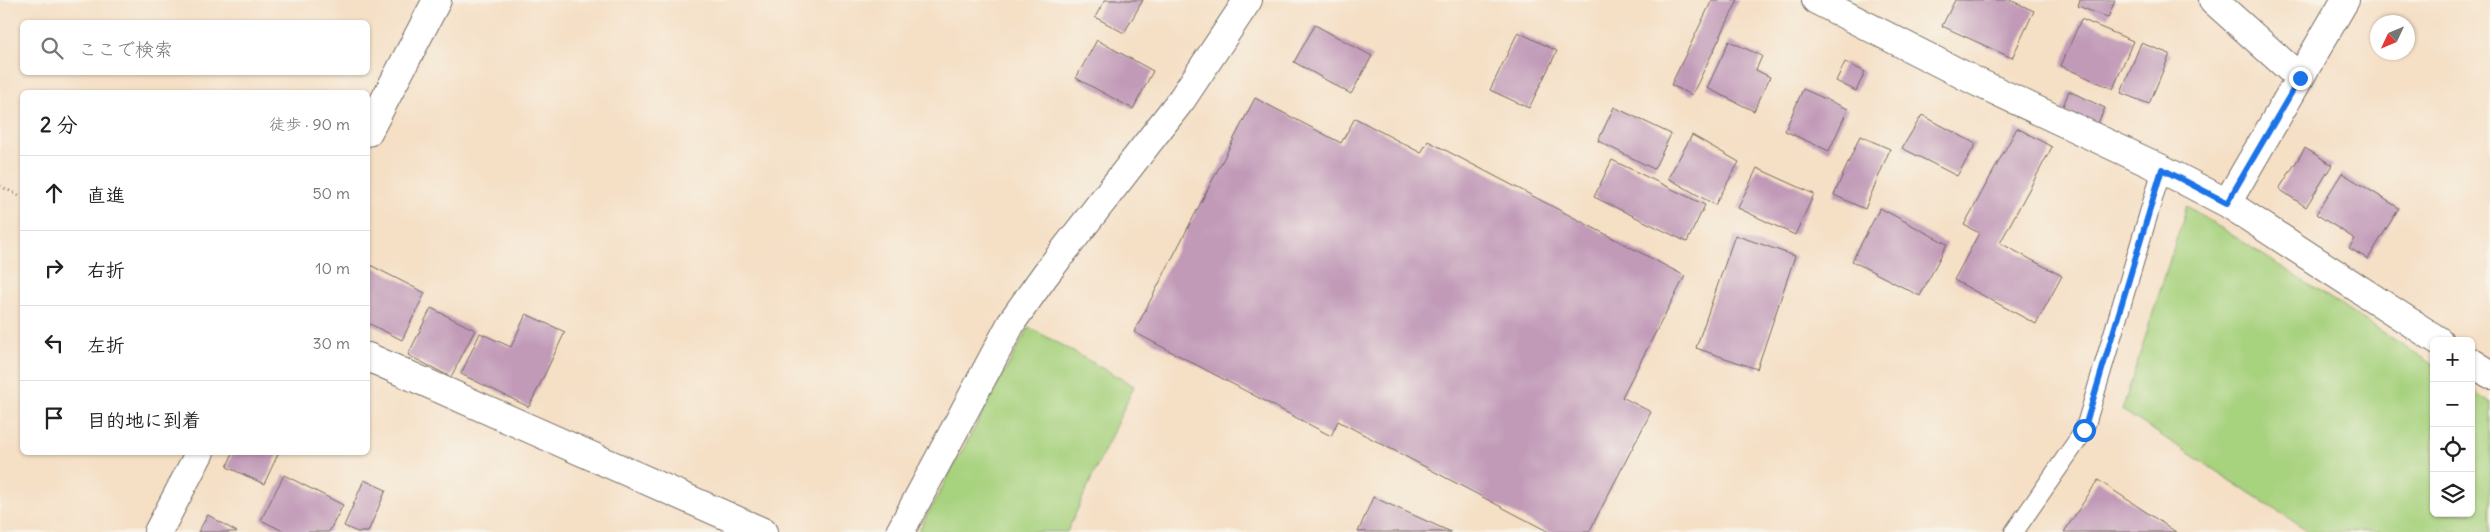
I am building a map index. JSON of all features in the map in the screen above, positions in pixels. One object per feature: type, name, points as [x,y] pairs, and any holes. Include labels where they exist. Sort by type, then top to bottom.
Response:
[{"type":"street","points":[[370,128],[436,0]]},
{"type":"street","points":[[900,532],[1013,320],[1045,275],[1182,99],[1248,0]]},
{"type":"street","points":[[1816,0],[1975,81],[2162,169],[2227,203],[2433,337]]},
{"type":"street","points":[[2213,0],[2300,78]]},
{"type":"street","points":[[2227,203],[2345,0]]},
{"type":"street","points":[[370,358],[763,532]]},
{"type":"street","points":[[2475,365],[2490,374]]},
{"type":"street","points":[[158,532],[198,455]]},
{"type":"lane","points":[[2014,532],[2084,430],[2162,169]]},
{"type":"path","points":[[0,186],[20,195]]},
{"type":"green space","points":[[2187,206],[2430,362],[2430,517],[2475,517],[2475,392],[2490,402],[2490,532],[2310,532],[2122,410]]},
{"type":"green space","points":[[1029,327],[1134,386],[1067,532],[918,532]]},
{"type":"building","points":[[1105,0],[1143,0],[1124,33],[1095,17]]},
{"type":"building","points":[[1712,0],[1738,0],[1692,95],[1671,85]]},
{"type":"building","points":[[1955,0],[2010,0],[2034,11],[2012,58],[1942,26]]},
{"type":"building","points":[[2080,0],[2115,0],[2108,18],[2078,6]]},
{"type":"building","points":[[2081,19],[2133,41],[2113,89],[2061,66]]},
{"type":"building","points":[[1315,25],[1372,56],[1351,94],[1294,62]]},
{"type":"building","points":[[1518,32],[1557,51],[1529,108],[1490,90]]},
{"type":"building","points":[[1097,40],[1153,71],[1133,109],[1076,78]]},
{"type":"building","points":[[1729,41],[1762,56],[1756,70],[1770,77],[1754,111],[1707,88]]},
{"type":"building","points":[[2141,43],[2170,54],[2149,104],[2121,93]]},
{"type":"building","points":[[1845,62],[1865,72],[1856,91],[1836,81]]},
{"type":"building","points":[[1803,89],[1848,109],[1829,151],[1785,131]]},
{"type":"building","points":[[2069,91],[2105,108],[2096,127],[2061,111]]},
{"type":"building","points":[[1255,98],[1341,143],[1355,118],[1421,153],[1428,141],[1685,276],[1622,397],[1651,412],[1589,532],[1549,532],[1338,421],[1331,436],[1134,332]]},
{"type":"building","points":[[1614,107],[1671,134],[1654,169],[1598,141]]},
{"type":"building","points":[[1922,115],[1976,144],[1957,176],[1902,148]]},
{"type":"building","points":[[2017,128],[2052,147],[2000,243],[2062,276],[2036,324],[1954,280],[1979,233],[1964,225]]},
{"type":"building","points":[[1692,135],[1739,162],[1715,205],[1668,178]]},
{"type":"building","points":[[1860,136],[1890,149],[1865,209],[1834,195]]},
{"type":"building","points":[[2305,148],[2332,165],[2306,207],[2279,189]]},
{"type":"building","points":[[1612,160],[1705,205],[1687,242],[1594,197]]},
{"type":"building","points":[[1757,168],[1814,194],[1795,235],[1738,208]]},
{"type":"building","points":[[2342,173],[2399,208],[2368,259],[2349,248],[2355,239],[2316,214]]},
{"type":"building","points":[[1880,208],[1947,244],[1920,296],[1852,261]]},
{"type":"building","points":[[1735,235],[1795,256],[1757,369],[1696,348]]},
{"type":"building","points":[[370,265],[425,293],[402,340],[370,324]]},
{"type":"building","points":[[431,308],[475,330],[451,377],[408,355]]},
{"type":"building","points":[[526,314],[565,332],[529,407],[461,374],[480,333],[511,347]]},
{"type":"building","points":[[232,455],[278,455],[264,484],[227,467]]},
{"type":"building","points":[[284,475],[343,505],[329,532],[285,532],[261,520]]},
{"type":"building","points":[[364,480],[386,490],[368,532],[357,532],[344,526]]},
{"type":"building","points":[[2098,480],[2176,532],[2064,532]]},
{"type":"building","points":[[1373,497],[1451,532],[1358,532]]},
{"type":"building","points":[[208,515],[237,532],[198,532]]},
{"type":"route","points":[[2084,430],[2162,169],[2227,203],[2300,78]]}]
